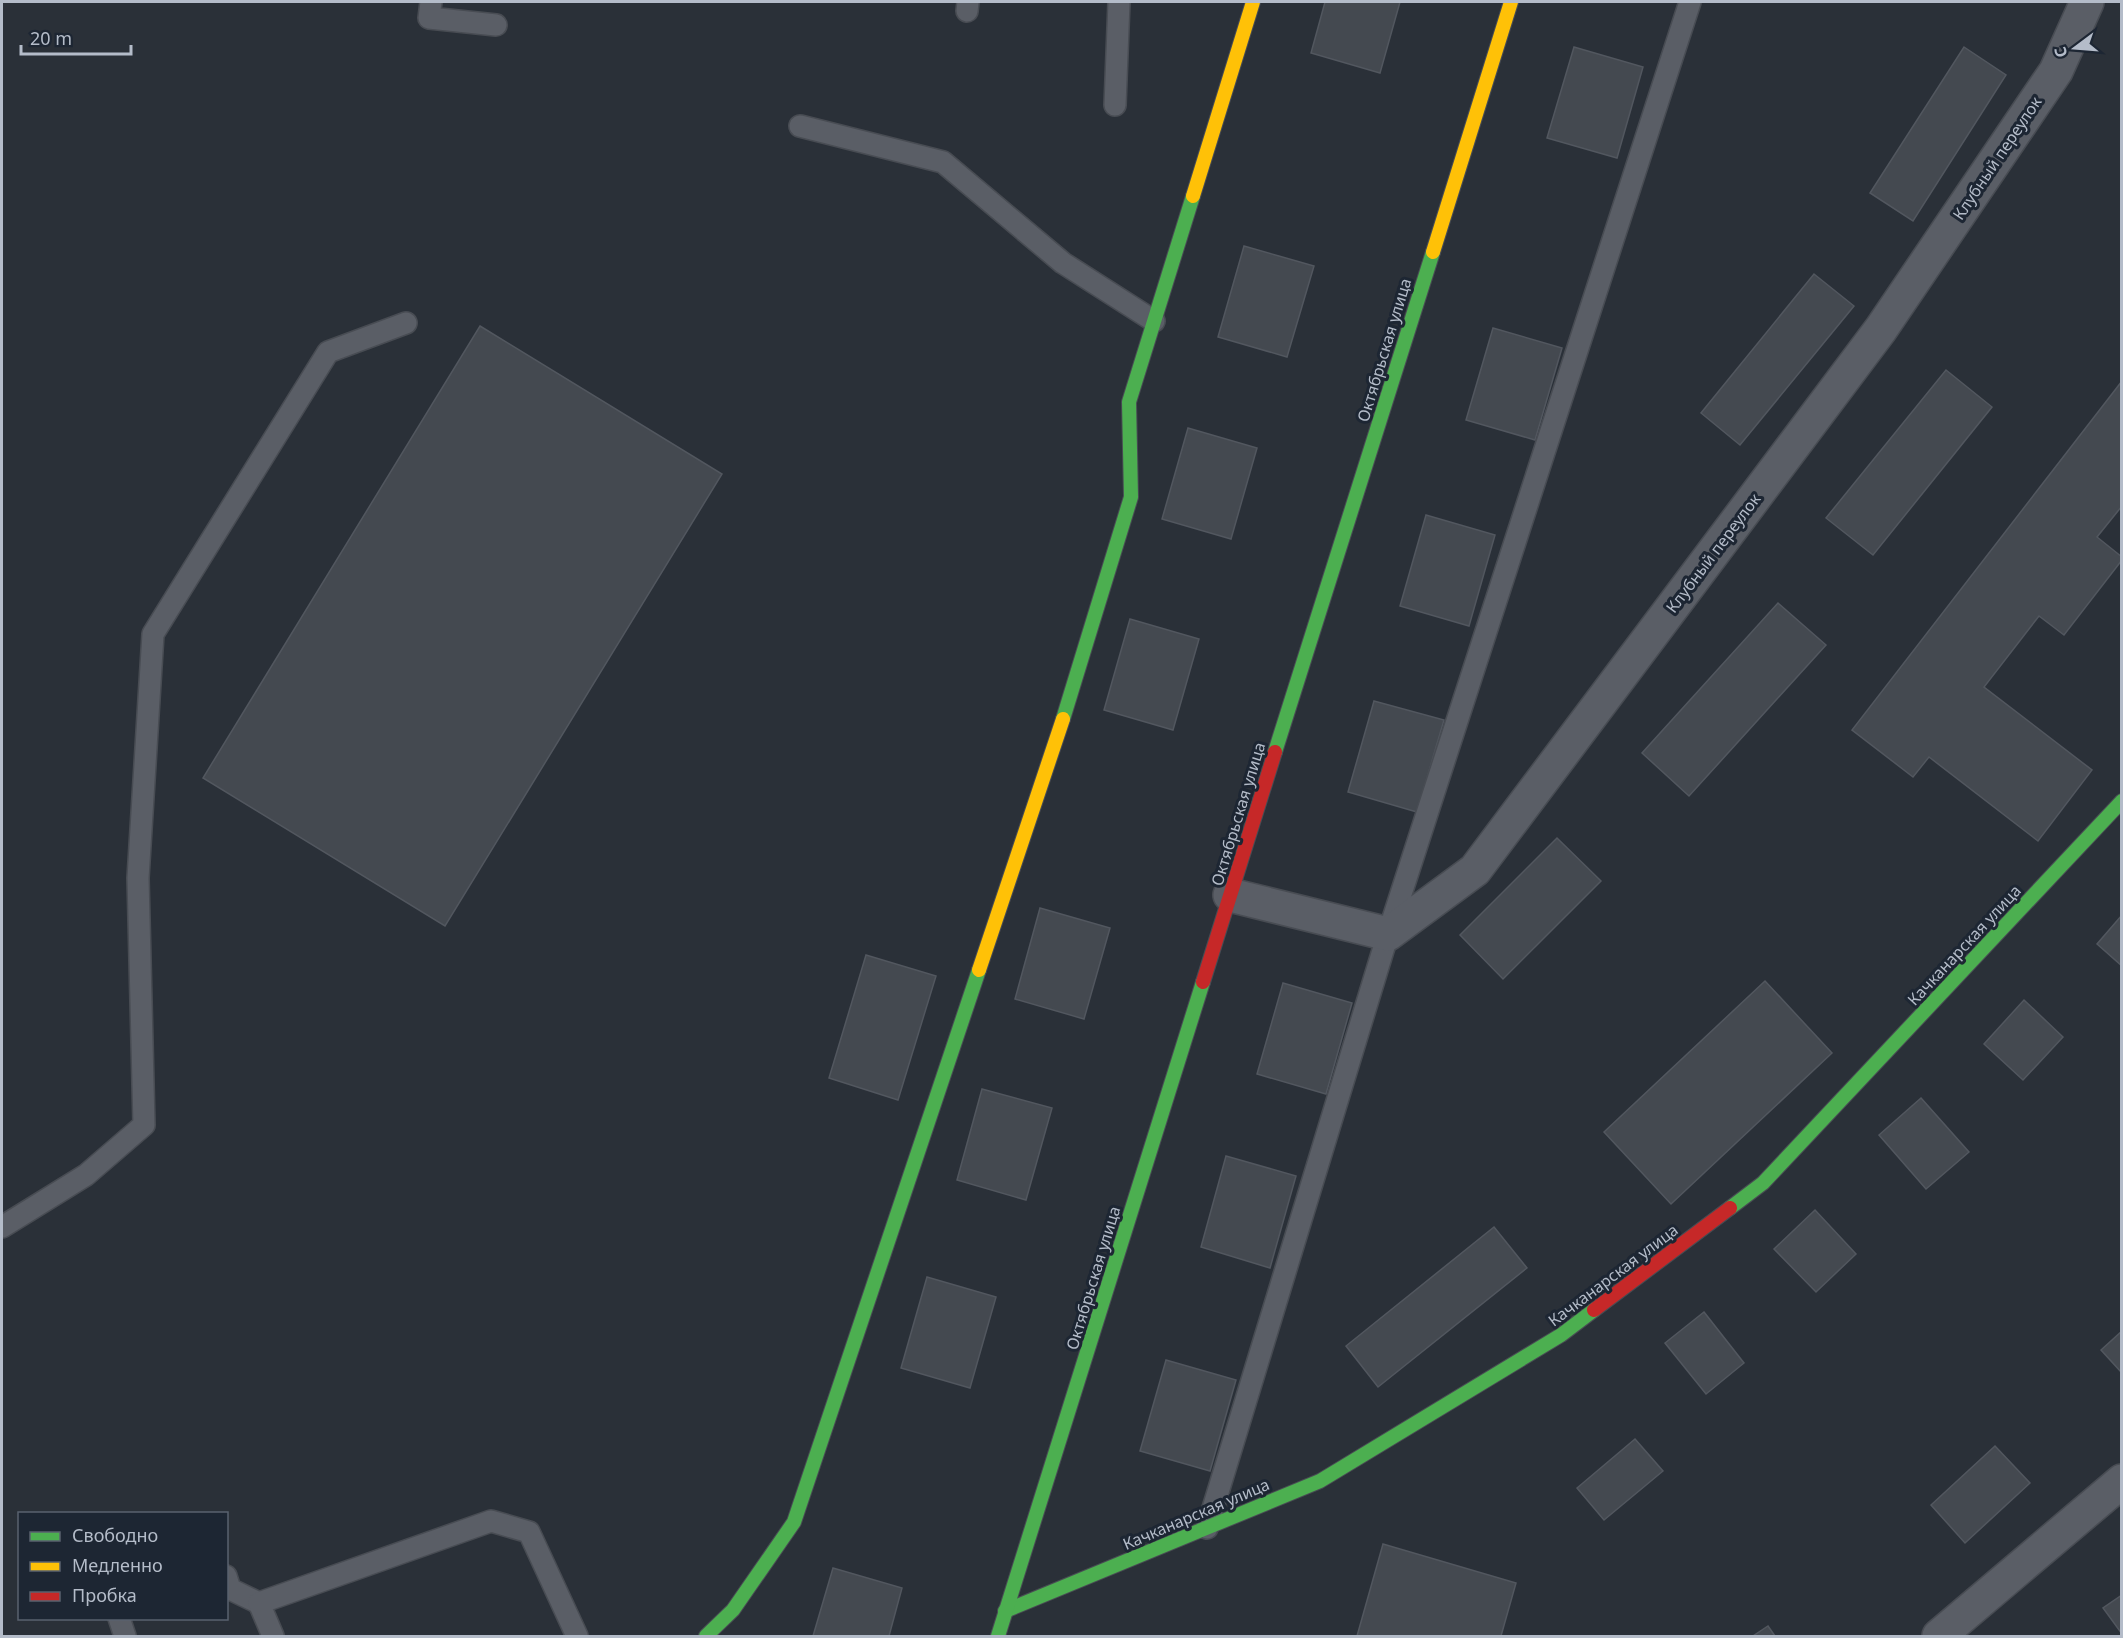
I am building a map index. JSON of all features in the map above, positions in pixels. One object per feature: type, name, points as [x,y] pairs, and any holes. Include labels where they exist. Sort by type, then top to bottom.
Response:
[{"type":"street","points":[[706,1636],[733,1610],[794,1522],[798,1511],[1074,686],[1131,497],[1129,402],[1253,2]]},
{"type":"street","name":"Октябрьская улица","points":[[998,1636],[1511,2]]},
{"type":"street","name":"Клубный переулок","points":[[1388,934],[1475,870],[1846,376],[1881,329],[2056,71],[2087,2]]},
{"type":"street","name":"Качканарская улица","points":[[1005,1611],[1320,1481],[1561,1335],[1763,1184],[2121,801]]},
{"type":"street","points":[[1230,895],[1388,934]]},
{"type":"street","points":[[1939,1636],[2121,1481]]},
{"type":"lane","points":[[431,2],[429,18],[496,25]]},
{"type":"lane","points":[[1115,105],[1119,2]]},
{"type":"lane","points":[[1207,1528],[1388,934],[1690,2]]},
{"type":"lane","points":[[800,126],[943,162],[1064,263],[1154,321]]},
{"type":"lane","points":[[2,1227],[86,1175],[144,1125],[138,878],[153,634],[328,352],[406,323]]},
{"type":"lane","points":[[260,1603],[491,1521],[529,1532],[577,1636]]},
{"type":"lane","points":[[228,1581],[231,1589],[260,1603],[273,1636]]},
{"type":"lane","points":[[120,1620],[124,1636]]},
{"type":"building","points":[[1325,2],[1400,2],[1380,73],[1311,53]]},
{"type":"building","points":[[1574,47],[1643,67],[1617,158],[1547,138]]},
{"type":"building","points":[[1964,47],[2006,75],[1913,221],[1870,193]]},
{"type":"building","points":[[1244,246],[1314,266],[1287,357],[1218,337]]},
{"type":"building","points":[[1814,274],[1854,306],[1740,445],[1701,413]]},
{"type":"building","points":[[480,326],[722,474],[445,926],[203,778]]},
{"type":"building","points":[[1493,328],[1562,348],[1535,440],[1466,420]]},
{"type":"building","points":[[1946,370],[1992,407],[1873,555],[1826,518]]},
{"type":"building","points":[[2122,381],[2122,506],[2097,537],[2122,557],[2122,560],[2064,635],[2039,616],[1984,687],[2092,770],[2038,841],[1929,757],[1913,777],[1852,730]]},
{"type":"building","points":[[1188,428],[1257,448],[1231,539],[1162,519]]},
{"type":"building","points":[[1426,515],[1495,535],[1469,626],[1400,606]]},
{"type":"building","points":[[1778,603],[1826,645],[1689,796],[1642,753]]},
{"type":"building","points":[[1130,619],[1199,639],[1173,730],[1104,710]]},
{"type":"building","points":[[1374,701],[1444,720],[1417,812],[1348,792]]},
{"type":"building","points":[[1557,838],[1601,881],[1503,979],[1460,935]]},
{"type":"building","points":[[1040,908],[1110,928],[1084,1019],[1015,999]]},
{"type":"building","points":[[2122,915],[2122,966],[2097,944]]},
{"type":"building","points":[[866,955],[936,976],[898,1100],[829,1078]]},
{"type":"building","points":[[1765,981],[1832,1053],[1671,1204],[1604,1132]]},
{"type":"building","points":[[1283,983],[1352,1003],[1326,1094],[1257,1074]]},
{"type":"building","points":[[2024,1000],[2063,1037],[2023,1080],[1984,1044]]},
{"type":"building","points":[[982,1089],[1052,1108],[1026,1200],[957,1180]]},
{"type":"building","points":[[1921,1098],[1969,1152],[1926,1189],[1879,1135]]},
{"type":"building","points":[[1226,1156],[1296,1176],[1270,1268],[1201,1247]]},
{"type":"building","points":[[1815,1210],[1856,1254],[1816,1292],[1774,1249]]},
{"type":"building","points":[[1494,1227],[1527,1268],[1378,1387],[1346,1346]]},
{"type":"building","points":[[927,1277],[996,1297],[970,1388],[901,1368]]},
{"type":"building","points":[[1704,1312],[1744,1363],[1706,1394],[1665,1343]]},
{"type":"building","points":[[2122,1331],[2122,1373],[2101,1350]]},
{"type":"building","points":[[1166,1360],[1236,1380],[1210,1471],[1140,1451]]},
{"type":"building","points":[[1635,1439],[1663,1471],[1604,1520],[1577,1488]]},
{"type":"building","points":[[1995,1446],[2030,1483],[1965,1543],[1931,1505]]},
{"type":"building","points":[[1383,1544],[1516,1583],[1501,1636],[1357,1636]]},
{"type":"building","points":[[833,1568],[902,1588],[889,1636],[813,1636]]},
{"type":"building","points":[[2122,1595],[2122,1634],[2103,1608]]},
{"type":"building","points":[[1768,1626],[1775,1636],[1753,1636]]},
{"type":"traffic: fast","points":[[1063,719],[1131,497],[1129,402],[1193,196]]},
{"type":"traffic: fast","points":[[1275,752],[1433,252]]},
{"type":"traffic: fast","points":[[1730,1208],[1763,1183],[2122,801]]},
{"type":"traffic: fast","points":[[706,1636],[733,1610],[794,1522],[979,970]]},
{"type":"traffic: fast","points":[[998,1636],[1203,982]]},
{"type":"traffic: fast","points":[[1005,1611],[1320,1481],[1561,1335],[1594,1310]]},
{"type":"traffic: slow","points":[[1193,196],[1253,2]]},
{"type":"traffic: slow","points":[[1433,252],[1511,2]]},
{"type":"traffic: slow","points":[[979,970],[1063,719]]},
{"type":"traffic: jam","points":[[1203,982],[1275,752]]},
{"type":"traffic: jam","points":[[1594,1310],[1730,1208]]}]
